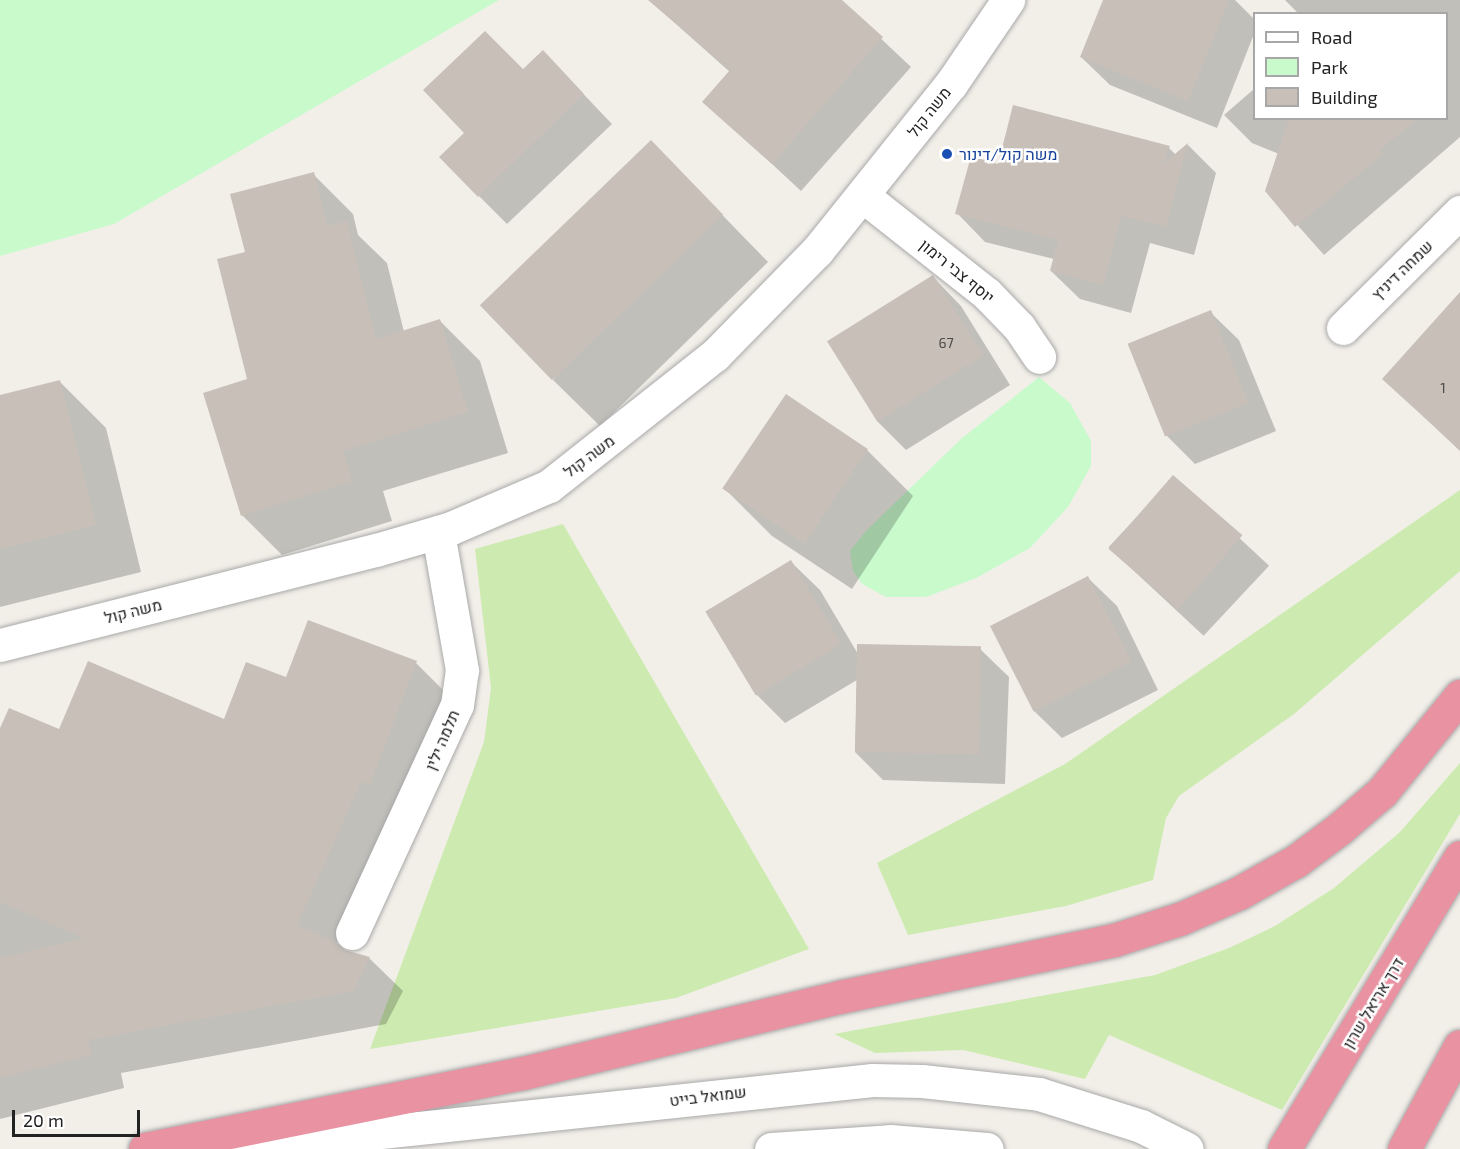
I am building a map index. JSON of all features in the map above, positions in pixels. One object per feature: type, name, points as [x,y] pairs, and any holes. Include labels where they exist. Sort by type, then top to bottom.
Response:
[{"type":"highway","points":[[145,1149],[523,1073],[839,997],[1114,940],[1182,918],[1239,893],[1296,861],[1339,829],[1382,792],[1460,696]]},
{"type":"highway","name":"דרך אריאל שרון","points":[[1284,1149],[1460,857]]},
{"type":"highway","points":[[1404,1149],[1460,1046]]},
{"type":"street","name":"משה קול","points":[[0,645],[438,532],[510,506],[549,486],[588,459],[715,355],[817,251],[951,84],[1008,0]]},
{"type":"street","name":"יוסף צבי רימון","points":[[863,196],[987,294],[1019,327],[1039,357]]},
{"type":"street","name":"שמחה דיניץ","points":[[1343,328],[1460,212]]},
{"type":"street","name":"תלמה ילין","points":[[352,933],[457,705],[462,670],[438,532]]},
{"type":"street","name":"שמואל בייט","points":[[220,1149],[872,1080],[922,1081],[1039,1094],[1141,1126],[1187,1149]]},
{"type":"street","points":[[771,1149],[890,1141],[987,1149]]},
{"type":"green space","points":[[0,0],[499,0],[114,224],[0,256]]},
{"type":"green space","points":[[1039,377],[1070,403],[1091,441],[1091,466],[1068,507],[1030,548],[976,578],[926,597],[886,597],[862,584],[853,571],[850,551],[866,531],[961,439]]},
{"type":"green space","points":[[1460,490],[1460,571],[1294,714],[1179,796],[1166,818],[1153,880],[1066,906],[908,935],[877,863],[1065,764]]},
{"type":"green space","points":[[563,524],[809,949],[676,998],[370,1049],[484,742],[491,688],[475,549]]},
{"type":"green space","points":[[1460,763],[1460,814],[1282,1110],[1109,1035],[1085,1079],[963,1050],[875,1053],[834,1034],[1155,975],[1229,948],[1275,926],[1334,888],[1400,832]]},
{"type":"building","points":[[648,0],[842,0],[883,37],[772,164],[702,102],[730,70]]},
{"type":"building","points":[[1103,0],[1229,0],[1188,101],[1080,57]]},
{"type":"building","points":[[485,31],[523,69],[543,50],[584,94],[478,197],[439,157],[464,133],[423,90]]},
{"type":"building","points":[[1013,105],[1170,146],[1163,164],[1188,143],[1166,227],[1121,216],[1103,285],[1050,271],[1058,240],[955,214],[971,156],[998,164]]},
{"type":"building","points":[[1288,120],[1416,120],[1380,150],[1383,154],[1295,227],[1265,191]]},
{"type":"building","points":[[651,140],[723,215],[552,380],[480,305]]},
{"type":"building","points":[[314,172],[327,226],[347,221],[376,339],[440,319],[468,412],[343,451],[353,481],[241,516],[203,393],[247,379],[217,259],[245,252],[230,194]]},
{"type":"building","points":[[933,275],[983,356],[877,422],[827,341]]},
{"type":"building","points":[[1460,292],[1460,450],[1382,379]]},
{"type":"building","points":[[1211,310],[1248,403],[1165,436],[1128,344]]},
{"type":"building","points":[[60,380],[96,525],[0,549],[0,395]]},
{"type":"building","points":[[786,394],[868,449],[804,544],[722,489]]},
{"type":"building","points":[[1173,475],[1242,535],[1178,609],[1109,549]]},
{"type":"building","points":[[791,560],[841,644],[756,696],[705,612]]},
{"type":"building","points":[[1088,576],[1132,662],[1034,711],[990,626]]},
{"type":"building","points":[[308,620],[417,661],[370,785],[361,782],[297,925],[336,942],[345,950],[370,957],[353,991],[88,1040],[92,1055],[0,1078],[0,958],[84,938],[0,902],[0,728],[9,708],[59,729],[88,661],[224,719],[246,662],[286,677]]},
{"type":"building","points":[[857,644],[981,646],[979,754],[855,752]]},
{"type":"place","name":"משה קול/דינור","points":[[947,154]]}]
